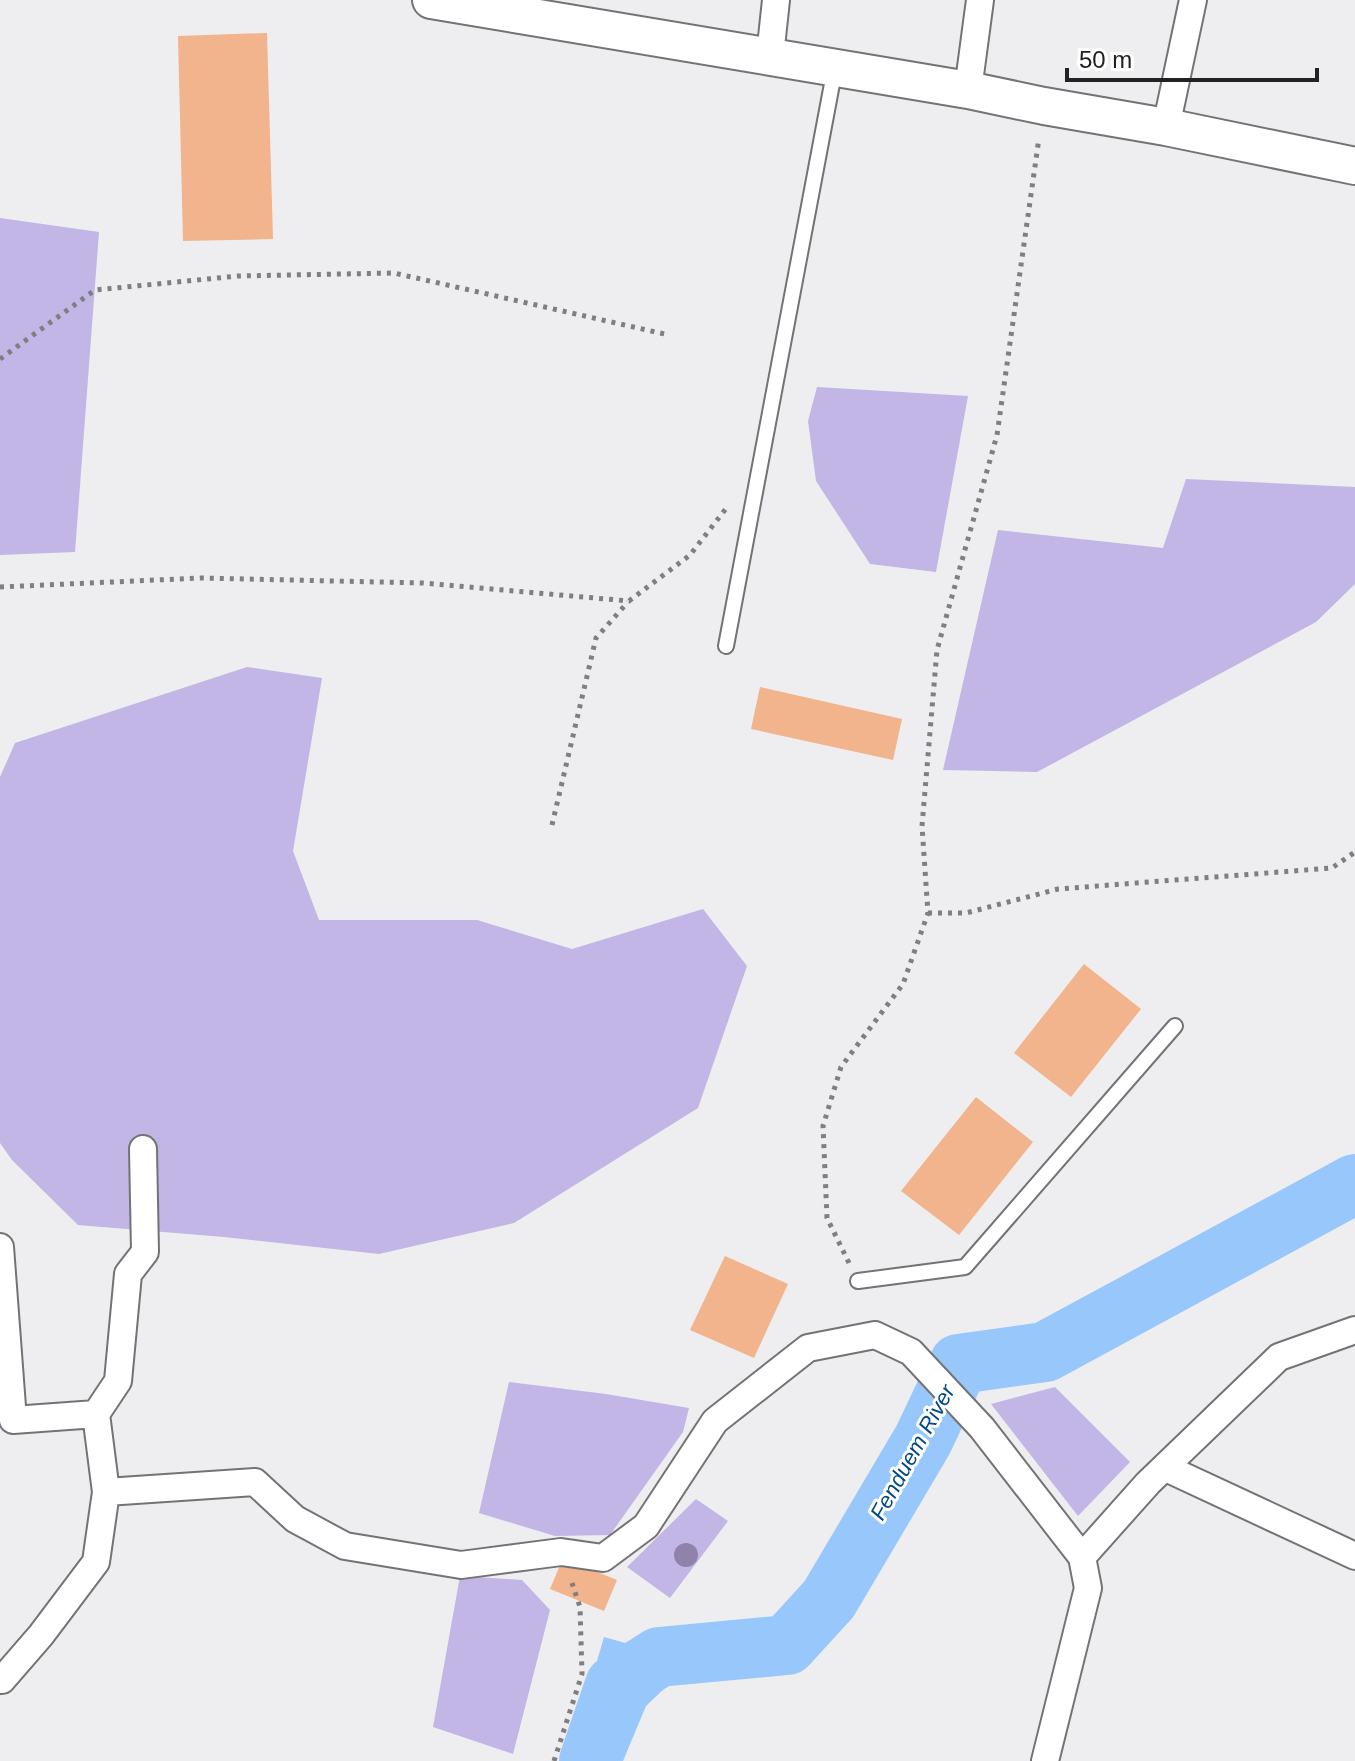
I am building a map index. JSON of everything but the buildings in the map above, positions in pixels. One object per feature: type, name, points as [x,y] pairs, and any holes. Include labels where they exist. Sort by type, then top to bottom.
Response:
[{"type":"street","points":[[770,56],[776,0]]},
{"type":"street","points":[[968,90],[980,0]]},
{"type":"street","points":[[1166,127],[1193,0]]},
{"type":"street","points":[[438,1],[968,90],[1355,166]]},
{"type":"street","points":[[0,1680],[41,1635],[96,1562],[106,1492],[96,1414],[118,1381],[128,1274],[145,1252],[143,1149]]},
{"type":"street","points":[[0,1247],[13,1420],[96,1414]]},
{"type":"street","points":[[1082,1557],[1148,1483],[1279,1357],[1355,1330]]},
{"type":"street","points":[[106,1492],[255,1482],[295,1519],[345,1546],[461,1565],[561,1552],[603,1558],[646,1526],[715,1421],[808,1348],[875,1335],[911,1352],[982,1428],[1082,1557],[1088,1588],[1045,1761]]},
{"type":"street","points":[[1166,1468],[1355,1556]]},
{"type":"lane","points":[[726,646],[835,68]]},
{"type":"lane","points":[[858,1281],[965,1267],[1175,1026]]},
{"type":"path","points":[[858,1281],[827,1218],[823,1126],[841,1067],[903,984],[928,913],[922,826],[937,650],[997,435],[1044,106]]},
{"type":"path","points":[[0,359],[95,290],[238,276],[394,273],[669,335]]},
{"type":"path","points":[[552,825],[596,638],[629,601],[690,555],[733,499]]},
{"type":"path","points":[[0,587],[201,578],[423,583],[629,601]]},
{"type":"path","points":[[928,913],[966,913],[1058,889],[1332,868],[1355,852]]},
{"type":"path","points":[[554,1761],[582,1674],[580,1607],[561,1552]]},
{"type":"shaded area","points":[[0,218],[99,232],[75,552],[0,555]]},
{"type":"shaded area","points":[[817,387],[968,396],[936,572],[870,564],[816,481],[808,421]]},
{"type":"shaded area","points":[[1186,479],[1355,487],[1355,584],[1316,622],[1037,772],[943,770],[998,530],[1163,548]]},
{"type":"shaded area","points":[[247,667],[322,678],[293,851],[319,920],[477,920],[572,949],[703,909],[747,966],[698,1108],[514,1223],[379,1254],[78,1225],[12,1160],[0,1143],[0,777],[15,743]]},
{"type":"shaded area","points":[[509,1382],[689,1408],[683,1432],[610,1535],[555,1536],[479,1513]]},
{"type":"shaded area","points":[[1055,1387],[1130,1462],[1078,1516],[991,1404]]},
{"type":"shaded area","points":[[696,1499],[728,1521],[670,1598],[627,1567]]},
{"type":"shaded area","points":[[460,1576],[522,1580],[550,1610],[513,1754],[433,1727]]},
{"type":"water","points":[[649,1631],[712,1636],[783,1658],[774,1665],[729,1668],[674,1679],[646,1706],[623,1761],[566,1761],[604,1637],[643,1648]]},
{"type":"waterway","name":"Fenduem River","points":[[589,1761],[615,1685],[659,1657],[787,1645],[829,1599],[923,1440],[959,1364],[1045,1352],[1355,1184]]}]
